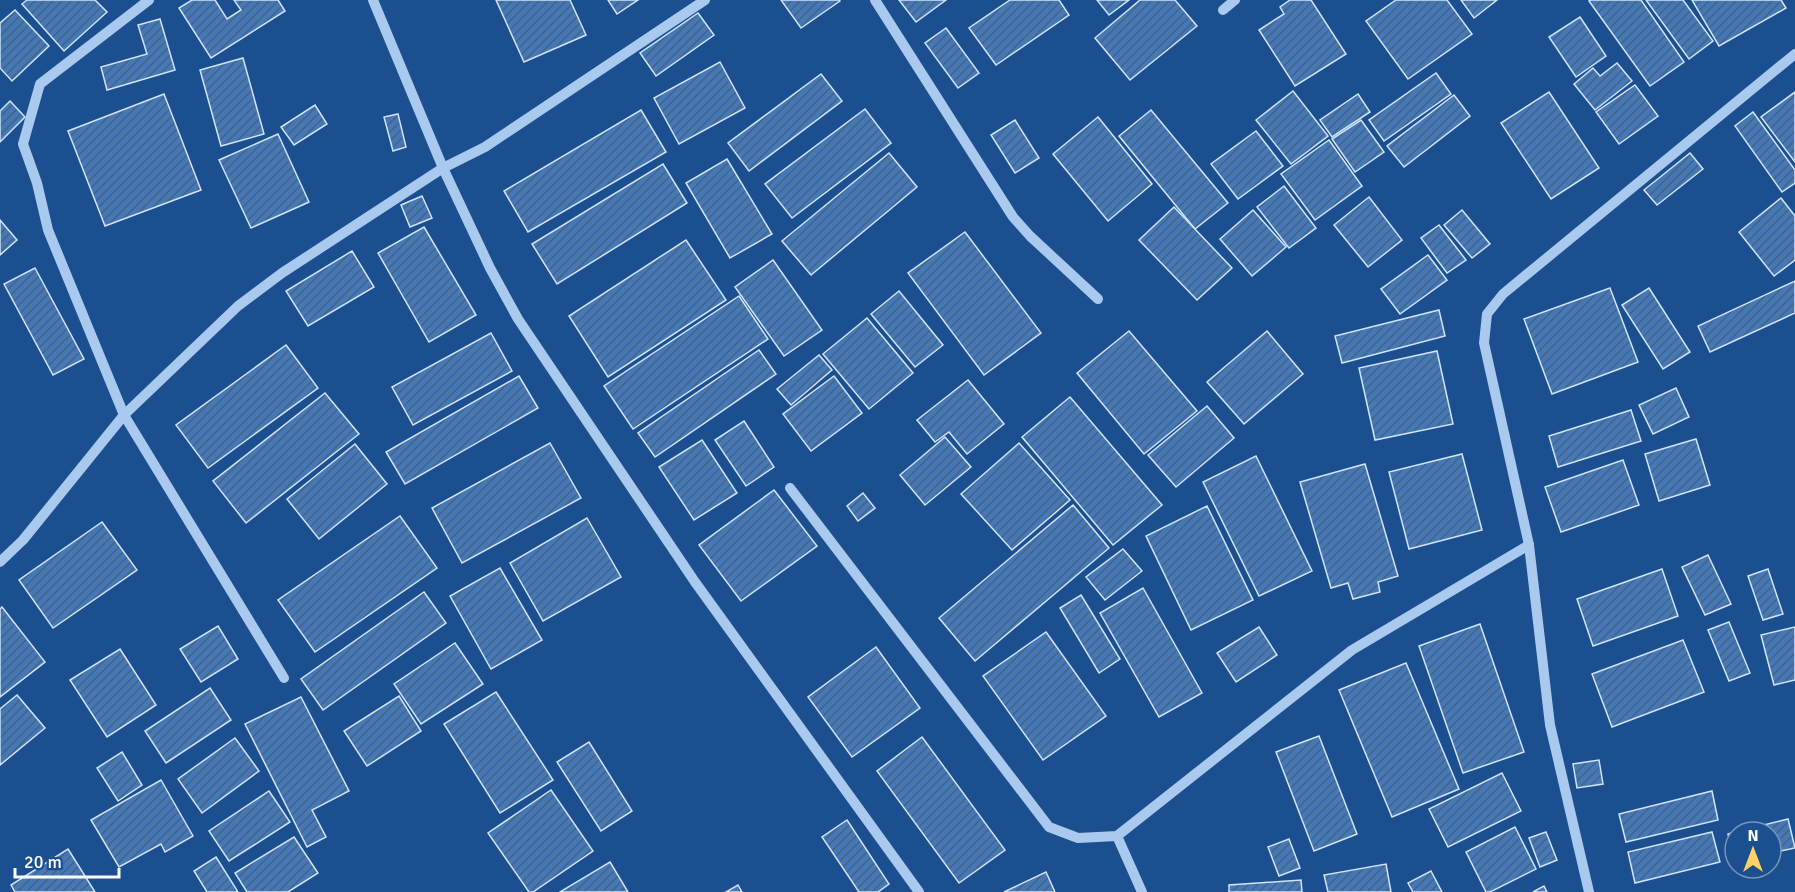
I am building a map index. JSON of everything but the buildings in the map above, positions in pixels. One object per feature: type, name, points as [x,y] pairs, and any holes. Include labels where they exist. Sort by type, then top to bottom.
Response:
[{"type":"street","points":[[149,0],[40,84],[23,144],[37,183],[48,230],[124,415],[284,678]]},
{"type":"street","points":[[374,0],[443,168],[490,268],[518,319],[695,582],[919,892]]},
{"type":"street","points":[[0,562],[23,540],[124,415],[238,306],[282,273],[443,168],[485,147],[705,0]]},
{"type":"street","points":[[874,0],[1013,217],[1030,236],[1098,299]]},
{"type":"street","points":[[1223,10],[1235,0]]},
{"type":"street","points":[[1589,892],[1550,725],[1529,545],[1485,343],[1487,314],[1503,294],[1795,54]]},
{"type":"street","points":[[790,488],[1049,828],[1078,838],[1118,836],[1352,650],[1529,545]]},
{"type":"street","points":[[1118,836],[1142,892]]}]
